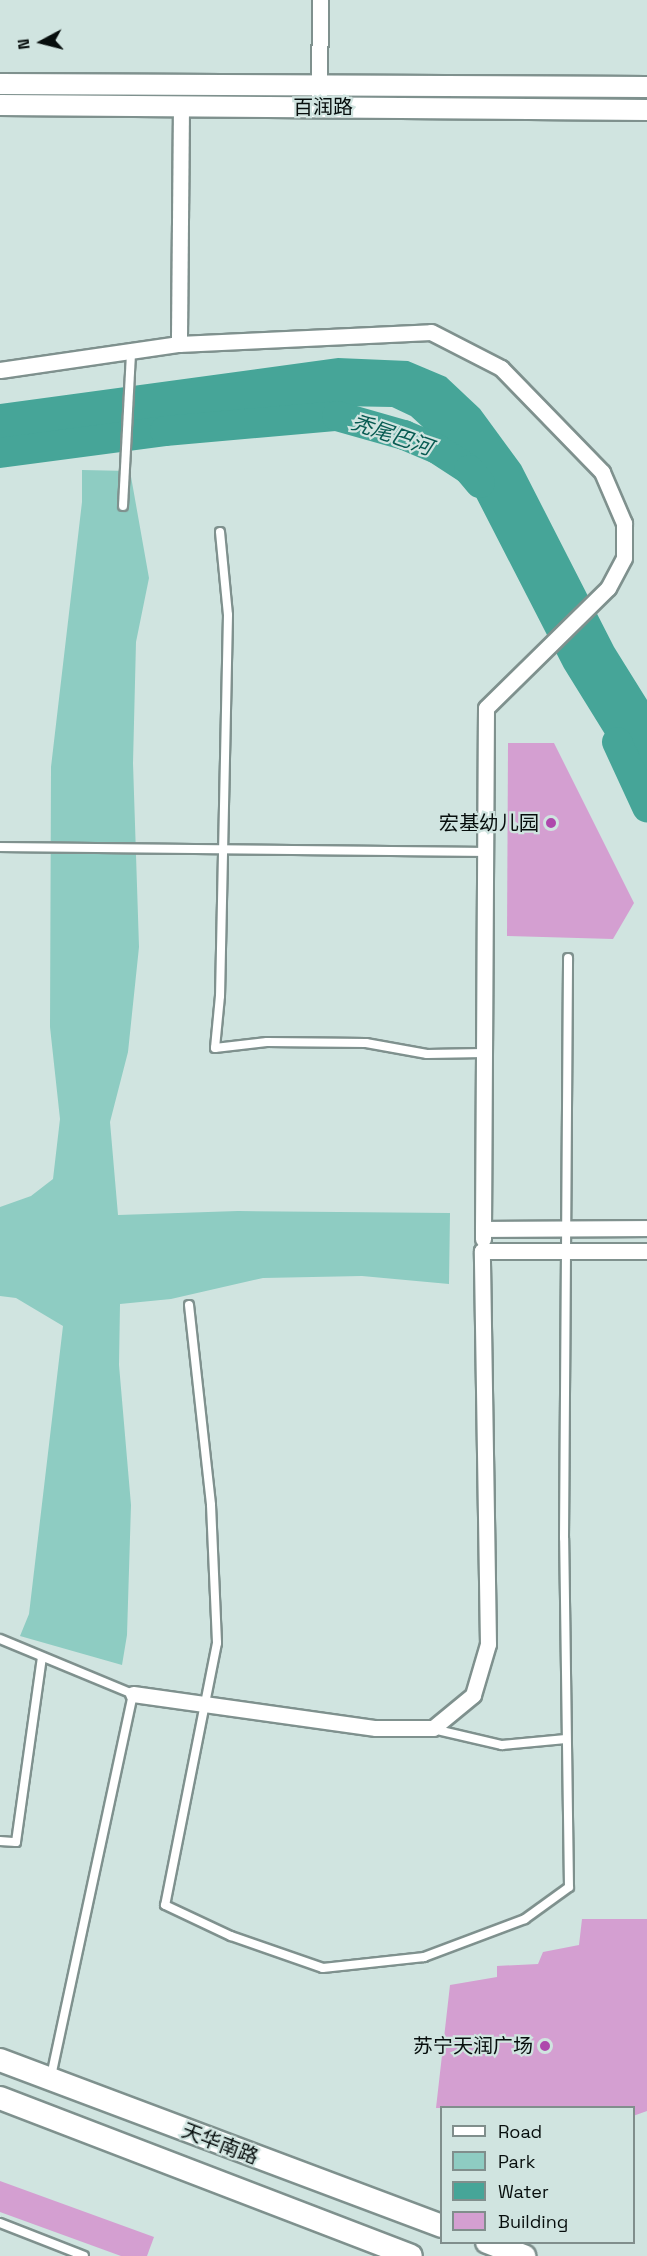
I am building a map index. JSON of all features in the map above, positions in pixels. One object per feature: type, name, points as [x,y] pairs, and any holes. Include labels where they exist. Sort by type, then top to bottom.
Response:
[{"type":"main road","name":"天华南路","points":[[0,2060],[440,2226]]},
{"type":"main road","name":"天华南路","points":[[0,2098],[401,2254]]},
{"type":"main road","points":[[492,2244],[524,2256]]},
{"type":"street","points":[[318,107],[320,0]]},
{"type":"street","name":"百润路","points":[[0,84],[647,87]]},
{"type":"street","name":"百润路","points":[[0,105],[647,110]]},
{"type":"street","points":[[178,344],[181,107]]},
{"type":"street","points":[[0,369],[178,344],[431,332],[501,368],[602,472],[624,523],[624,558],[608,588],[534,658],[486,708],[482,1251],[488,1644],[473,1695],[433,1728],[376,1728],[133,1694]]},
{"type":"street","points":[[483,1229],[647,1228]]},
{"type":"street","points":[[482,1251],[647,1251]]},
{"type":"lane","points":[[123,506],[127,480],[131,351]]},
{"type":"lane","points":[[220,532],[228,615],[215,1048],[267,1042],[355,1043],[427,1054],[484,1053]]},
{"type":"lane","points":[[0,847],[485,852]]},
{"type":"lane","points":[[189,1305],[212,1505],[217,1643],[165,1905],[231,1936],[322,1968],[424,1957],[525,1919],[569,1887],[566,1739],[568,958]]},
{"type":"lane","points":[[0,1639],[133,1694],[51,2079]]},
{"type":"lane","points":[[0,1841],[16,1842],[42,1658]]},
{"type":"lane","points":[[422,1727],[502,1745],[566,1739]]},
{"type":"lane","points":[[0,2223],[84,2256]]},
{"type":"green space","points":[[82,470],[130,471],[149,578],[136,642],[133,763],[139,947],[128,1052],[110,1122],[118,1215],[238,1211],[450,1213],[449,1284],[362,1276],[263,1278],[171,1299],[120,1304],[119,1365],[131,1505],[127,1635],[122,1665],[20,1636],[29,1614],[63,1326],[16,1298],[0,1296],[0,1207],[31,1196],[53,1179],[60,1119],[50,1027],[51,767],[82,502]]},
{"type":"water","points":[[338,358],[408,361],[446,377],[480,409],[521,465],[614,647],[647,700],[647,802],[564,668],[472,489],[436,439],[411,416],[392,407],[339,406],[0,451],[0,404]]},
{"type":"building","name":"宏基幼儿园","points":[[508,743],[554,743],[634,903],[613,939],[507,936]]},
{"type":"building","name":"苏宁天润广场","points":[[582,1919],[647,1919],[647,2111],[635,2115],[635,2106],[440,2106],[436,2108],[450,1985],[497,1977],[497,1966],[538,1964],[543,1952],[579,1945]]},
{"type":"building","points":[[0,2181],[154,2237],[147,2256],[121,2256],[0,2212]]},
{"type":"waterway","name":"秃尾巴河","points":[[0,453],[165,431],[337,416],[404,435],[437,449],[469,470],[480,483]]},
{"type":"waterway","name":"秃尾巴河","points":[[617,742],[647,807]]},
{"type":"place","name":"宏基幼儿园","points":[[551,823]]},
{"type":"place","name":"苏宁天润广场","points":[[545,2046]]}]
